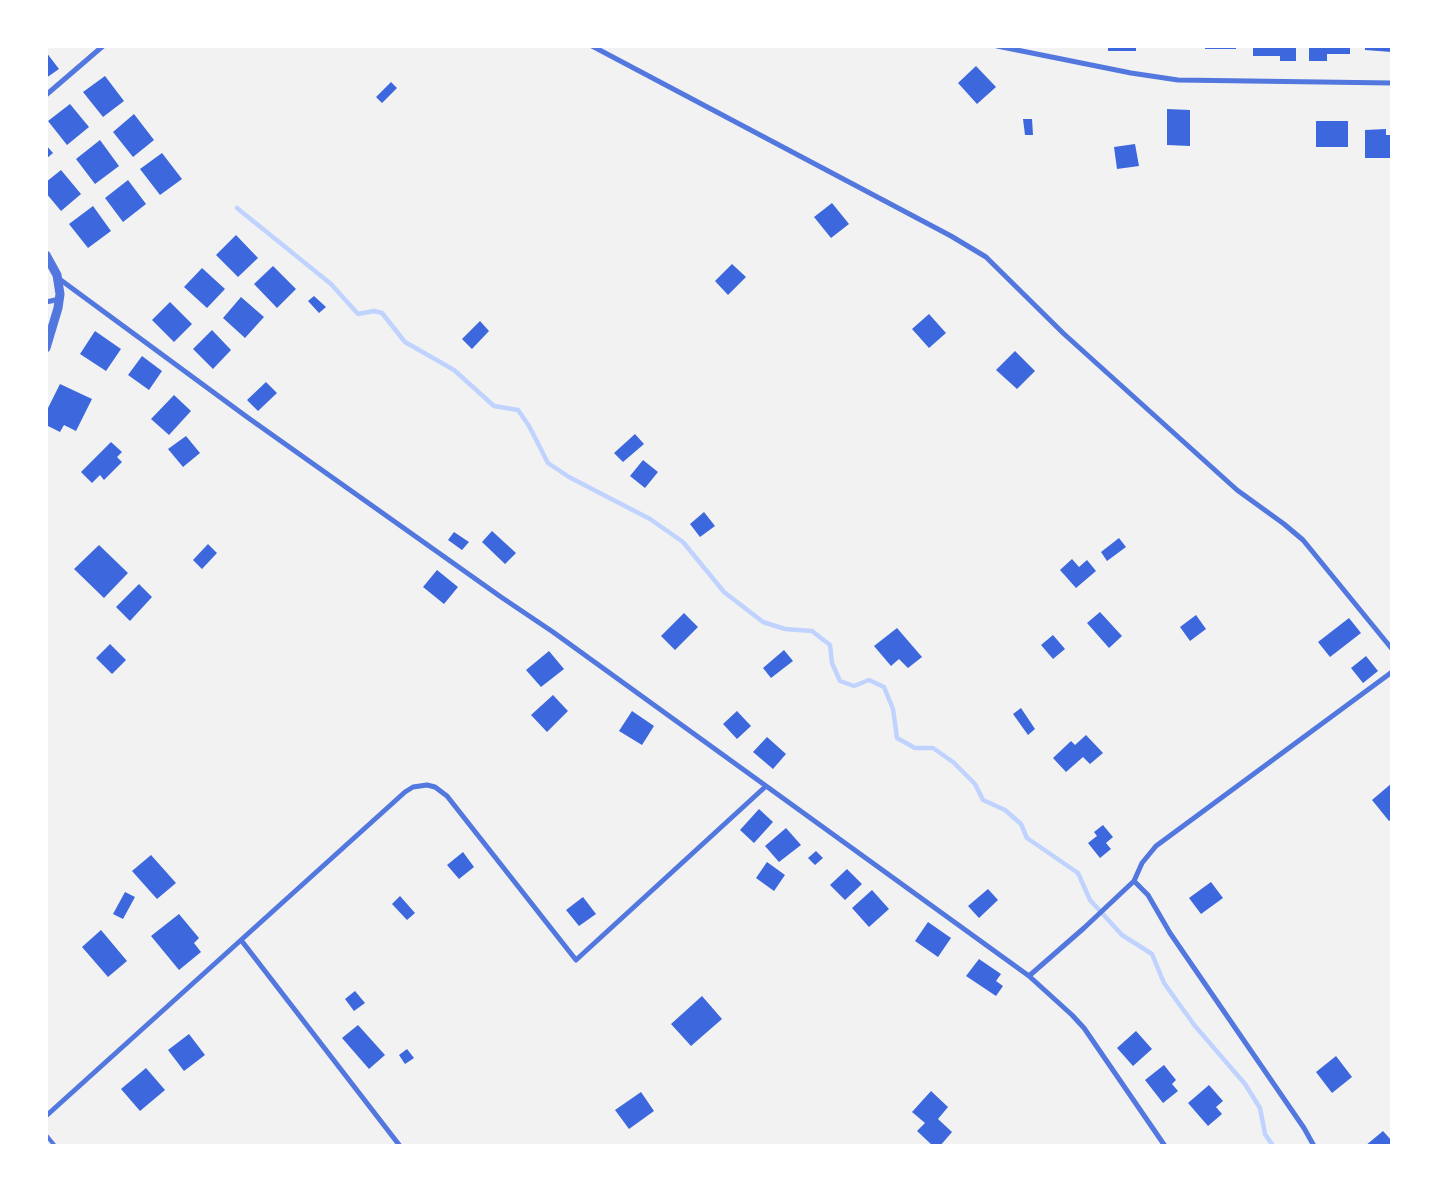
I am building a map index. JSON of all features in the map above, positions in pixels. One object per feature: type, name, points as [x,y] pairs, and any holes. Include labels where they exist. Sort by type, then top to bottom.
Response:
[{"type":"street","points":[[46,95],[103,46]]},
{"type":"street","points":[[592,46],[952,236],[982,254],[1062,333],[1237,490],[1304,540],[1392,649]]},
{"type":"street","points":[[998,46],[1056,59],[1170,79],[1197,81],[1392,83]]},
{"type":"street","points":[[46,254],[58,278],[60,299],[46,348]]},
{"type":"street","points":[[58,278],[247,417],[553,632],[1029,976],[1084,1028],[1165,1146]]},
{"type":"street","points":[[46,302],[60,299]]},
{"type":"street","points":[[1029,976],[1134,881],[1146,857],[1156,846],[1392,672]]},
{"type":"street","points":[[46,1116],[405,792],[413,787],[427,785],[435,787],[447,796],[576,960],[765,787]]},
{"type":"street","points":[[1134,881],[1148,895],[1170,933],[1314,1146]]},
{"type":"street","points":[[241,940],[400,1146]]},
{"type":"lane","points":[[46,1135],[55,1146]]},
{"type":"building","points":[[1108,46],[1136,46],[1136,51],[1108,51]]},
{"type":"building","points":[[1205,46],[1236,46],[1236,49],[1205,49]]},
{"type":"building","points":[[1253,46],[1296,46],[1296,61],[1280,61],[1280,56],[1253,56]]},
{"type":"building","points":[[1309,46],[1350,46],[1350,54],[1327,54],[1327,61],[1309,61]]},
{"type":"building","points":[[1365,46],[1392,46],[1392,52],[1365,50]]},
{"type":"building","points":[[46,52],[59,69],[46,78]]},
{"type":"building","points":[[976,66],[996,87],[977,104],[958,83]]},
{"type":"building","points":[[105,76],[124,101],[103,117],[83,92]]},
{"type":"building","points":[[391,82],[397,88],[382,103],[376,97]]},
{"type":"building","points":[[70,104],[89,127],[67,145],[48,121]]},
{"type":"building","points":[[1167,109],[1190,110],[1190,146],[1167,145]]},
{"type":"building","points":[[134,114],[154,140],[133,157],[113,132]]},
{"type":"building","points":[[1023,119],[1032,119],[1033,135],[1025,135]]},
{"type":"building","points":[[1316,121],[1348,121],[1348,147],[1316,147]]},
{"type":"building","points":[[1386,129],[1386,135],[1392,135],[1392,158],[1365,158],[1365,130]]},
{"type":"building","points":[[100,140],[119,166],[95,184],[76,159]]},
{"type":"building","points":[[1135,144],[1139,166],[1117,169],[1114,147]]},
{"type":"building","points":[[46,145],[53,153],[46,159]]},
{"type":"building","points":[[162,153],[182,179],[160,195],[140,169]]},
{"type":"building","points":[[61,170],[81,194],[61,211],[46,193],[46,182]]},
{"type":"building","points":[[128,180],[146,204],[123,222],[105,198]]},
{"type":"building","points":[[832,203],[849,224],[831,238],[814,217]]},
{"type":"building","points":[[93,206],[111,231],[88,248],[69,224]]},
{"type":"building","points":[[236,235],[258,258],[238,277],[216,255]]},
{"type":"building","points":[[732,264],[746,277],[728,295],[715,281]]},
{"type":"building","points":[[273,266],[296,289],[277,308],[254,284]]},
{"type":"building","points":[[202,268],[225,289],[207,308],[184,287]]},
{"type":"building","points":[[314,296],[326,307],[319,313],[308,301]]},
{"type":"building","points":[[241,297],[264,317],[245,338],[223,318]]},
{"type":"building","points":[[170,302],[192,324],[174,342],[152,320]]},
{"type":"building","points":[[929,314],[946,333],[929,348],[912,329]]},
{"type":"building","points":[[480,321],[489,331],[472,349],[462,339]]},
{"type":"building","points":[[212,330],[231,350],[213,369],[193,349]]},
{"type":"building","points":[[95,331],[121,349],[106,371],[80,354]]},
{"type":"building","points":[[1015,351],[1035,371],[1017,389],[996,370]]},
{"type":"building","points":[[142,356],[162,371],[149,390],[128,375]]},
{"type":"building","points":[[266,382],[277,393],[258,411],[247,400]]},
{"type":"building","points":[[60,384],[92,399],[76,431],[64,425],[60,432],[46,425],[46,412]]},
{"type":"building","points":[[174,395],[191,411],[169,435],[151,419]]},
{"type":"building","points":[[635,434],[644,444],[623,462],[614,453]]},
{"type":"building","points":[[186,436],[200,453],[183,467],[168,449]]},
{"type":"building","points":[[111,442],[122,452],[117,457],[122,462],[104,480],[100,475],[92,483],[81,472]]},
{"type":"building","points":[[643,460],[658,472],[645,488],[630,476]]},
{"type":"building","points":[[704,512],[715,526],[700,537],[690,524]]},
{"type":"building","points":[[492,531],[516,553],[505,564],[482,542]]},
{"type":"building","points":[[454,532],[469,542],[462,550],[448,540]]},
{"type":"building","points":[[1119,538],[1126,547],[1107,561],[1101,552]]},
{"type":"building","points":[[208,544],[217,553],[202,569],[193,560]]},
{"type":"building","points":[[99,545],[128,573],[104,598],[74,569]]},
{"type":"building","points":[[1072,559],[1079,567],[1087,560],[1096,571],[1076,588],[1060,570]]},
{"type":"building","points":[[437,570],[458,587],[444,604],[423,587]]},
{"type":"building","points":[[139,584],[152,597],[130,621],[116,607]]},
{"type":"building","points":[[1100,612],[1122,636],[1109,648],[1087,623]]},
{"type":"building","points":[[684,613],[698,627],[675,650],[661,636]]},
{"type":"building","points":[[1196,615],[1206,629],[1190,641],[1180,627]]},
{"type":"building","points":[[1349,618],[1361,633],[1330,657],[1318,642]]},
{"type":"building","points":[[897,628],[922,657],[908,668],[899,659],[891,666],[874,646]]},
{"type":"building","points":[[1053,635],[1065,649],[1053,659],[1041,645]]},
{"type":"building","points":[[110,644],[126,660],[112,674],[96,658]]},
{"type":"building","points":[[784,650],[793,661],[771,678],[763,668]]},
{"type":"building","points":[[549,651],[564,669],[541,687],[526,670]]},
{"type":"building","points":[[1366,656],[1378,671],[1363,683],[1351,668]]},
{"type":"building","points":[[553,695],[568,711],[547,732],[531,715]]},
{"type":"building","points":[[1021,708],[1035,729],[1028,735],[1013,714]]},
{"type":"building","points":[[632,711],[654,726],[642,745],[619,731]]},
{"type":"building","points":[[737,711],[751,726],[737,739],[723,724]]},
{"type":"building","points":[[1086,735],[1103,753],[1090,764],[1083,757],[1066,772],[1053,758],[1071,741],[1075,745]]},
{"type":"building","points":[[767,737],[786,754],[773,769],[753,752]]},
{"type":"building","points":[[1392,783],[1392,819],[1389,821],[1372,800]]},
{"type":"building","points":[[759,809],[773,822],[754,843],[740,830]]},
{"type":"building","points":[[1103,825],[1113,837],[1106,843],[1111,849],[1100,858],[1088,843],[1097,836],[1094,832]]},
{"type":"building","points":[[786,828],[801,845],[779,862],[765,846]]},
{"type":"building","points":[[816,851],[823,858],[815,865],[808,858]]},
{"type":"building","points":[[463,852],[474,867],[459,879],[447,865]]},
{"type":"building","points":[[151,855],[176,883],[157,899],[132,871]]},
{"type":"building","points":[[767,862],[785,875],[774,891],[756,878]]},
{"type":"building","points":[[847,869],[862,884],[845,900],[830,885]]},
{"type":"building","points":[[1211,882],[1223,898],[1201,914],[1189,898]]},
{"type":"building","points":[[988,889],[998,900],[979,918],[968,906]]},
{"type":"building","points":[[872,890],[889,909],[869,927],[852,908]]},
{"type":"building","points":[[125,892],[135,897],[123,919],[113,914]]},
{"type":"building","points":[[400,896],[415,913],[407,920],[392,904]]},
{"type":"building","points":[[583,897],[596,914],[579,926],[566,910]]},
{"type":"building","points":[[179,914],[199,938],[194,943],[201,952],[179,970],[151,936]]},
{"type":"building","points":[[928,922],[951,938],[938,957],[915,941]]},
{"type":"building","points":[[101,930],[127,961],[108,977],[82,947]]},
{"type":"building","points":[[979,959],[1001,974],[996,981],[1003,986],[996,996],[966,976]]},
{"type":"building","points":[[355,991],[365,1003],[354,1011],[345,999]]},
{"type":"building","points":[[702,996],[722,1019],[691,1046],[671,1024]]},
{"type":"building","points":[[358,1025],[385,1055],[369,1069],[342,1038]]},
{"type":"building","points":[[1136,1031],[1152,1049],[1133,1066],[1117,1048]]},
{"type":"building","points":[[189,1034],[205,1055],[184,1071],[168,1050]]},
{"type":"building","points":[[407,1049],[414,1058],[405,1064],[399,1055]]},
{"type":"building","points":[[1336,1056],[1352,1077],[1332,1093],[1316,1072]]},
{"type":"building","points":[[1164,1065],[1176,1080],[1172,1084],[1178,1091],[1163,1103],[1145,1080]]},
{"type":"building","points":[[146,1068],[165,1090],[140,1111],[121,1089]]},
{"type":"building","points":[[1209,1085],[1223,1101],[1216,1107],[1222,1114],[1208,1126],[1188,1103]]},
{"type":"building","points":[[931,1091],[948,1107],[938,1119],[952,1132],[940,1146],[933,1146],[917,1131],[925,1123],[912,1112]]},
{"type":"building","points":[[641,1092],[654,1111],[629,1129],[615,1110]]},
{"type":"building","points":[[1383,1131],[1392,1141],[1392,1146],[1365,1146]]},
{"type":"waterway","points":[[237,208],[331,284],[358,314],[374,311],[382,313],[405,342],[454,370],[494,406],[518,410],[529,426],[548,463],[569,477],[650,519],[683,542],[724,592],[763,622],[785,629],[812,631],[830,645],[832,663],[840,681],[854,686],[869,680],[884,687],[893,709],[897,738],[915,748],[933,748],[953,762],[975,784],[983,800],[1005,810],[1021,824],[1027,838],[1078,873],[1090,900],[1122,935],[1152,954],[1164,983],[1195,1026],[1245,1084],[1260,1108],[1265,1134],[1273,1146]]}]
